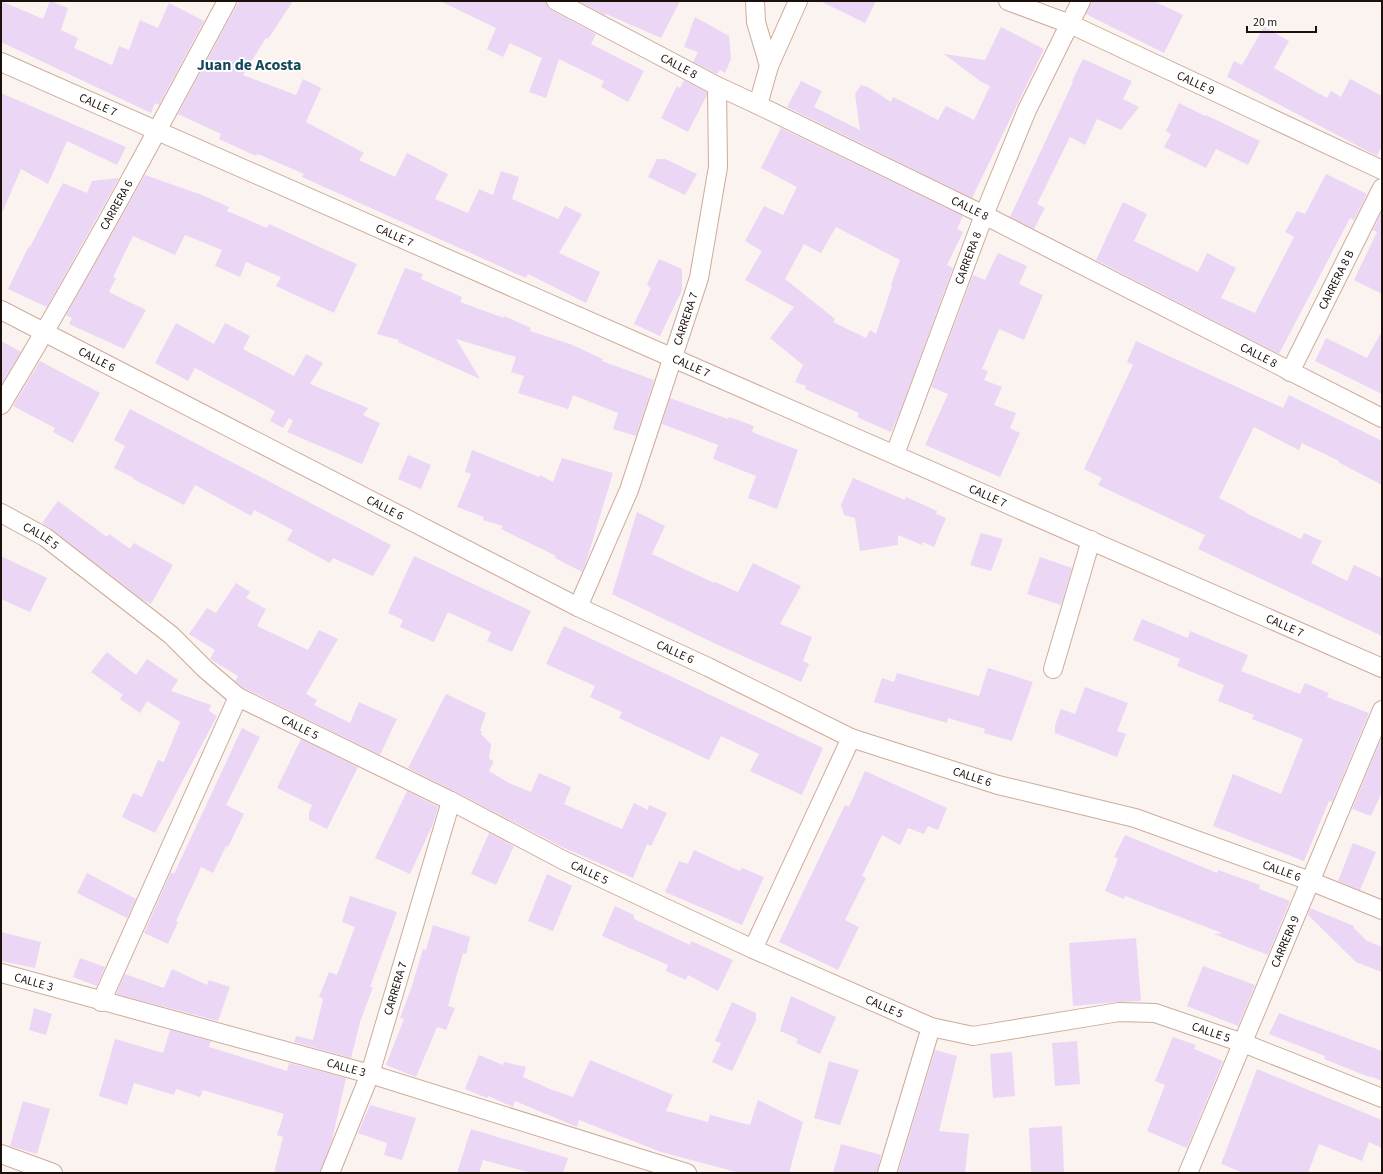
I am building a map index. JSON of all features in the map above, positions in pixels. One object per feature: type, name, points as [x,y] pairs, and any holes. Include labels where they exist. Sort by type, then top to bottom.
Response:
[{"type":"street","name":"CARRERA 6","points":[[1,405],[45,333],[227,1]]},
{"type":"street","name":"CALLE 8","points":[[556,1],[717,86],[984,215],[1382,418]]},
{"type":"street","points":[[755,1],[756,22],[770,66]]},
{"type":"street","points":[[758,105],[770,66],[798,1]]},
{"type":"street","name":"CALLE 9","points":[[1008,1],[1070,24],[1382,170]]},
{"type":"street","name":"CARRERA 8","points":[[894,454],[984,215],[1027,110],[1081,1]]},
{"type":"street","name":"CALLE 7","points":[[1,62],[1382,668]]},
{"type":"street","name":"CARRERA 7","points":[[578,607],[629,490],[699,278],[718,167],[717,86]]},
{"type":"street","name":"CARRERA 8 B","points":[[1290,372],[1382,188]]},
{"type":"street","name":"CALLE 6","points":[[1,310],[578,607],[708,667],[851,738],[998,785],[1135,818],[1310,881],[1382,910]]},
{"type":"street","name":"CALLE 5","points":[[1,513],[45,537],[171,635],[204,669],[238,697],[451,801],[563,860],[754,949],[930,1027],[972,1036],[1119,1012],[1155,1013],[1243,1043],[1382,1098]]},
{"type":"street","points":[[1053,669],[1091,540]]},
{"type":"street","points":[[101,1002],[238,697]]},
{"type":"street","name":"CARRERA 9","points":[[1195,1171],[1243,1043],[1382,710]]},
{"type":"street","points":[[754,949],[851,738]]},
{"type":"street","name":"CARRERA 7","points":[[330,1173],[370,1074],[451,801]]},
{"type":"street","name":"CALLE 3","points":[[1,973],[101,1002],[370,1074],[687,1173]]},
{"type":"street","points":[[887,1173],[930,1027]]},
{"type":"street","points":[[1,1154],[54,1173]]},
{"type":"building","points":[[1,1],[43,19],[50,1],[68,8],[61,30],[78,38],[74,48],[112,65],[119,46],[129,50],[140,20],[158,28],[169,3],[204,21],[159,105],[155,103],[151,113],[1,42]]},
{"type":"building","points":[[239,1],[293,1],[268,39],[266,38],[243,75],[296,95],[303,79],[321,88],[306,122],[364,153],[359,160],[395,177],[407,153],[448,174],[435,199],[468,213],[479,189],[493,195],[501,171],[519,177],[512,199],[558,219],[565,206],[582,214],[559,253],[600,272],[586,303],[528,274],[526,278],[302,177],[304,174],[258,154],[256,156],[219,139],[221,134],[178,114]]},
{"type":"building","points":[[440,1],[546,1],[547,6],[551,10],[596,34],[591,44],[644,71],[628,102],[601,87],[604,81],[559,59],[546,98],[529,92],[542,58],[510,43],[503,57],[487,49],[496,28]]},
{"type":"building","points":[[578,1],[680,1],[661,38],[606,14],[605,15]]},
{"type":"building","points":[[820,1],[876,1],[865,23]]},
{"type":"building","points":[[1091,1],[1154,1],[1183,15],[1164,53],[1086,14]]},
{"type":"building","points":[[695,17],[729,36],[731,59],[725,73],[720,70],[717,74],[693,62],[698,52],[684,47]]},
{"type":"building","points":[[1001,27],[1044,49],[972,198],[787,107],[801,81],[822,91],[814,107],[860,130],[855,94],[861,85],[868,87],[891,102],[893,97],[938,120],[946,106],[974,120],[990,86],[980,81],[944,54],[985,60]]},
{"type":"building","points":[[1264,27],[1289,41],[1274,68],[1327,98],[1331,91],[1341,97],[1350,79],[1382,96],[1382,146],[1377,156],[1227,77],[1234,61],[1242,65]]},
{"type":"building","points":[[1083,59],[1132,81],[1123,99],[1139,107],[1121,130],[1097,119],[1085,145],[1070,137],[1037,204],[1045,208],[1034,229],[1010,217]]},
{"type":"building","points":[[684,80],[707,92],[707,95],[688,132],[661,118],[677,86],[680,88]]},
{"type":"building","points":[[1,93],[126,147],[117,165],[67,141],[48,184],[21,169],[1,215]]},
{"type":"building","points":[[1179,103],[1260,141],[1248,165],[1216,149],[1206,168],[1164,147],[1171,134],[1166,131]]},
{"type":"building","points":[[781,128],[963,216],[957,229],[963,232],[947,265],[953,268],[900,412],[891,432],[857,417],[859,413],[805,389],[806,386],[795,382],[803,365],[770,338],[794,307],[745,280],[762,251],[745,241],[764,206],[783,215],[797,187],[761,168]],"holes":[[[836,227],[900,260],[876,334],[870,330],[866,338],[833,322],[835,319],[785,279],[804,244],[821,253]]]},
{"type":"building","points":[[657,159],[665,159],[697,174],[685,195],[648,177]]},
{"type":"building","points":[[1326,174],[1367,194],[1354,220],[1350,218],[1279,354],[1096,260],[1123,202],[1147,214],[1134,241],[1198,272],[1207,253],[1236,268],[1221,298],[1255,313],[1294,237],[1285,232],[1297,211],[1305,214]]},
{"type":"building","points":[[145,175],[202,195],[229,207],[227,211],[267,228],[269,224],[357,264],[334,313],[276,286],[281,277],[246,262],[240,277],[215,266],[222,250],[185,235],[175,255],[133,236],[113,277],[116,278],[109,292],[146,310],[124,349],[69,324],[72,318],[66,315]]},
{"type":"building","points":[[119,178],[47,307],[8,289],[63,183],[87,193],[92,181]]},
{"type":"building","points":[[1382,211],[1382,294],[1354,280],[1377,232],[1373,230]]},
{"type":"building","points":[[998,253],[1027,266],[1019,284],[1043,295],[1024,340],[999,329],[982,369],[988,371],[984,380],[1002,387],[994,405],[1016,413],[1010,428],[1020,433],[1000,477],[925,445],[948,394],[931,387],[973,275],[985,280]]},
{"type":"building","points":[[659,259],[682,269],[682,290],[660,336],[634,324],[651,288],[647,285]]},
{"type":"building","points":[[405,268],[423,274],[421,279],[462,297],[460,302],[504,318],[504,316],[531,328],[530,331],[570,344],[603,359],[602,361],[654,380],[636,436],[613,429],[618,413],[573,395],[568,409],[518,393],[524,376],[511,372],[516,357],[456,339],[480,379],[398,342],[399,340],[377,334]]},
{"type":"building","points":[[176,323],[214,344],[225,323],[250,336],[243,349],[294,376],[306,354],[323,363],[310,384],[368,408],[363,415],[380,423],[362,464],[287,432],[293,421],[289,418],[283,428],[270,421],[275,411],[195,368],[188,381],[155,363]]},
{"type":"building","points":[[1382,331],[1382,394],[1315,361],[1326,338],[1367,358]]},
{"type":"building","points":[[1,341],[21,352],[1,385]]},
{"type":"building","points":[[1136,341],[1283,408],[1289,395],[1382,441],[1382,485],[1338,462],[1339,461],[1302,443],[1299,450],[1254,427],[1219,498],[1246,513],[1301,539],[1304,533],[1322,541],[1311,563],[1347,581],[1354,565],[1382,578],[1382,636],[1198,549],[1205,535],[1098,485],[1102,478],[1084,469],[1133,365],[1127,362]]},
{"type":"building","points":[[40,361],[100,393],[73,443],[53,432],[55,428],[13,406]]},
{"type":"building","points":[[670,398],[728,419],[729,417],[754,426],[752,432],[798,450],[777,509],[748,498],[756,476],[713,459],[718,445],[662,424]]},
{"type":"building","points":[[130,409],[391,545],[373,576],[333,558],[330,563],[287,540],[293,530],[254,510],[251,516],[195,485],[184,505],[114,468],[125,446],[114,440]]},
{"type":"building","points":[[472,450],[539,477],[540,475],[553,482],[562,458],[613,473],[582,572],[555,558],[556,556],[501,529],[503,526],[483,520],[484,517],[457,507],[471,474],[465,472]]},
{"type":"building","points":[[408,455],[431,465],[421,489],[398,479]]},
{"type":"building","points":[[853,478],[905,500],[906,497],[937,511],[936,514],[946,518],[934,547],[923,542],[922,545],[898,535],[898,545],[860,551],[855,518],[844,515],[841,505]]},
{"type":"building","points":[[58,501],[107,537],[109,534],[130,549],[134,543],[173,565],[151,604],[143,600],[42,523]]},
{"type":"building","points":[[637,512],[665,526],[652,554],[714,583],[715,582],[738,592],[753,563],[801,586],[780,624],[812,637],[803,661],[809,664],[801,682],[716,644],[612,594]]},
{"type":"building","points":[[981,533],[1003,539],[991,571],[970,565]]},
{"type":"building","points":[[1,556],[47,578],[30,612],[1,599]]},
{"type":"building","points":[[414,556],[531,611],[512,652],[487,641],[491,632],[448,612],[434,642],[400,627],[403,620],[388,613]]},
{"type":"building","points":[[1040,557],[1072,568],[1061,605],[1027,594]]},
{"type":"building","points":[[236,583],[250,592],[246,598],[266,609],[257,626],[308,650],[319,630],[338,639],[306,694],[317,700],[314,705],[350,723],[359,702],[397,719],[380,755],[244,688],[235,681],[238,676],[210,659],[215,650],[189,634],[207,608],[216,613]]},
{"type":"building","points":[[1142,619],[1188,638],[1190,631],[1248,655],[1241,671],[1300,694],[1305,683],[1329,693],[1327,697],[1369,713],[1332,802],[1329,801],[1304,861],[1213,826],[1233,774],[1281,794],[1303,739],[1252,719],[1254,715],[1218,701],[1224,685],[1177,666],[1180,659],[1133,640]]},
{"type":"building","points":[[564,626],[823,748],[802,795],[750,771],[759,754],[721,736],[709,760],[619,718],[622,712],[590,697],[595,686],[546,664]]},
{"type":"building","points":[[107,652],[136,675],[147,659],[178,680],[171,691],[211,705],[209,711],[217,716],[155,833],[122,817],[133,793],[142,797],[158,760],[164,762],[180,722],[147,701],[140,713],[120,699],[123,695],[91,672]]},
{"type":"building","points":[[988,668],[1033,682],[1012,741],[984,733],[985,729],[948,718],[947,723],[874,702],[882,678],[894,682],[897,673],[979,696]]},
{"type":"building","points":[[1085,687],[1128,703],[1117,731],[1126,734],[1117,757],[1055,733],[1055,725],[1061,709],[1075,714]]},
{"type":"building","points":[[446,694],[486,713],[480,731],[491,744],[489,759],[494,761],[489,771],[509,783],[531,792],[539,773],[571,787],[564,804],[622,829],[634,803],[648,810],[649,805],[667,813],[651,846],[647,844],[633,878],[560,846],[408,768]]},
{"type":"building","points":[[242,728],[260,737],[226,805],[244,814],[213,873],[201,867],[176,921],[178,922],[168,944],[144,933],[171,872],[174,874]]},
{"type":"building","points":[[1382,737],[1382,792],[1371,816],[1352,809]]},
{"type":"building","points":[[301,739],[358,767],[327,829],[309,820],[309,813],[312,805],[277,788]]},
{"type":"building","points":[[865,771],[947,808],[938,830],[928,826],[924,834],[908,828],[900,845],[882,835],[862,876],[866,878],[845,920],[859,927],[838,970],[779,942],[845,805],[849,807]]},
{"type":"building","points":[[407,791],[438,807],[433,824],[410,874],[375,858]]},
{"type":"building","points":[[489,833],[514,846],[496,885],[471,874]]},
{"type":"building","points":[[1125,835],[1217,873],[1218,870],[1260,885],[1259,889],[1290,901],[1268,955],[1214,934],[1222,933],[1125,896],[1124,899],[1105,891],[1118,859],[1114,857]]},
{"type":"building","points":[[1353,843],[1376,852],[1360,890],[1338,881]]},
{"type":"building","points":[[694,850],[740,871],[742,868],[764,877],[742,925],[665,892],[679,861],[688,864]]},
{"type":"building","points":[[87,873],[136,899],[127,918],[77,893]]},
{"type":"building","points":[[547,874],[572,886],[553,931],[528,921]]},
{"type":"building","points":[[350,896],[397,912],[370,987],[373,987],[360,1022],[351,1058],[294,1042],[296,1036],[313,1040],[323,999],[319,997],[329,972],[337,975],[355,927],[342,922]]},
{"type":"building","points":[[615,906],[634,915],[634,919],[690,945],[691,941],[733,960],[718,991],[688,975],[686,980],[666,971],[668,965],[602,936]]},
{"type":"building","points":[[1310,908],[1354,926],[1354,928],[1367,941],[1382,947],[1382,972],[1356,962],[1308,915]]},
{"type":"building","points":[[433,925],[470,937],[466,954],[463,953],[448,1006],[455,1008],[446,1030],[437,1027],[416,1077],[386,1065],[404,1019],[400,1018],[411,989],[423,949],[426,950]]},
{"type":"building","points":[[1,932],[41,942],[35,968],[1,961]]},
{"type":"building","points":[[1136,938],[1141,1001],[1073,1006],[1069,943]]},
{"type":"building","points":[[80,958],[105,967],[97,986],[73,977]]},
{"type":"building","points":[[1203,966],[1255,985],[1238,1026],[1187,1006]]},
{"type":"building","points":[[172,969],[207,985],[209,980],[230,987],[218,1021],[116,994],[125,974],[164,988]]},
{"type":"building","points":[[791,996],[836,1017],[820,1054],[796,1043],[798,1039],[780,1031]]},
{"type":"building","points":[[732,1002],[756,1013],[756,1020],[732,1071],[712,1062],[721,1043],[715,1041]]},
{"type":"building","points":[[34,1008],[52,1014],[46,1035],[29,1030]]},
{"type":"building","points":[[1279,1013],[1382,1051],[1382,1081],[1324,1059],[1325,1056],[1269,1034]]},
{"type":"building","points":[[170,1030],[211,1041],[209,1047],[287,1071],[289,1063],[346,1078],[332,1140],[320,1173],[274,1173],[283,1137],[277,1135],[284,1114],[203,1090],[200,1097],[176,1089],[174,1095],[134,1083],[127,1105],[99,1096],[115,1039],[163,1053]]},
{"type":"building","points":[[1173,1037],[1196,1045],[1194,1049],[1223,1061],[1187,1148],[1147,1131],[1165,1085],[1155,1081]]},
{"type":"building","points":[[1077,1041],[1080,1084],[1055,1086],[1052,1043]]},
{"type":"building","points":[[935,1050],[957,1056],[939,1131],[969,1134],[965,1173],[898,1173]]},
{"type":"building","points":[[1012,1052],[1015,1096],[993,1098],[990,1054]]},
{"type":"building","points":[[479,1055],[503,1065],[504,1062],[526,1067],[523,1077],[573,1097],[590,1060],[673,1095],[666,1111],[708,1122],[710,1115],[750,1125],[758,1100],[803,1122],[789,1173],[740,1173],[661,1152],[579,1120],[577,1127],[515,1101],[513,1107],[488,1096],[487,1098],[465,1089]]},
{"type":"building","points":[[829,1061],[859,1070],[840,1125],[814,1118]]},
{"type":"building","points":[[1257,1069],[1382,1120],[1382,1148],[1369,1142],[1362,1161],[1319,1144],[1308,1173],[1244,1173],[1221,1164]]},
{"type":"building","points":[[23,1101],[50,1109],[37,1154],[10,1146]]},
{"type":"building","points":[[370,1105],[416,1118],[402,1160],[384,1155],[387,1143],[358,1133]]},
{"type":"building","points":[[1062,1126],[1064,1173],[1031,1173],[1029,1128]]},
{"type":"building","points":[[471,1129],[568,1158],[563,1173],[532,1173],[483,1160],[479,1173],[457,1173]]},
{"type":"building","points":[[841,1144],[881,1155],[877,1173],[833,1173]]},
{"type":"district","name":"Juan de Acosta","points":[[249,64]]}]
